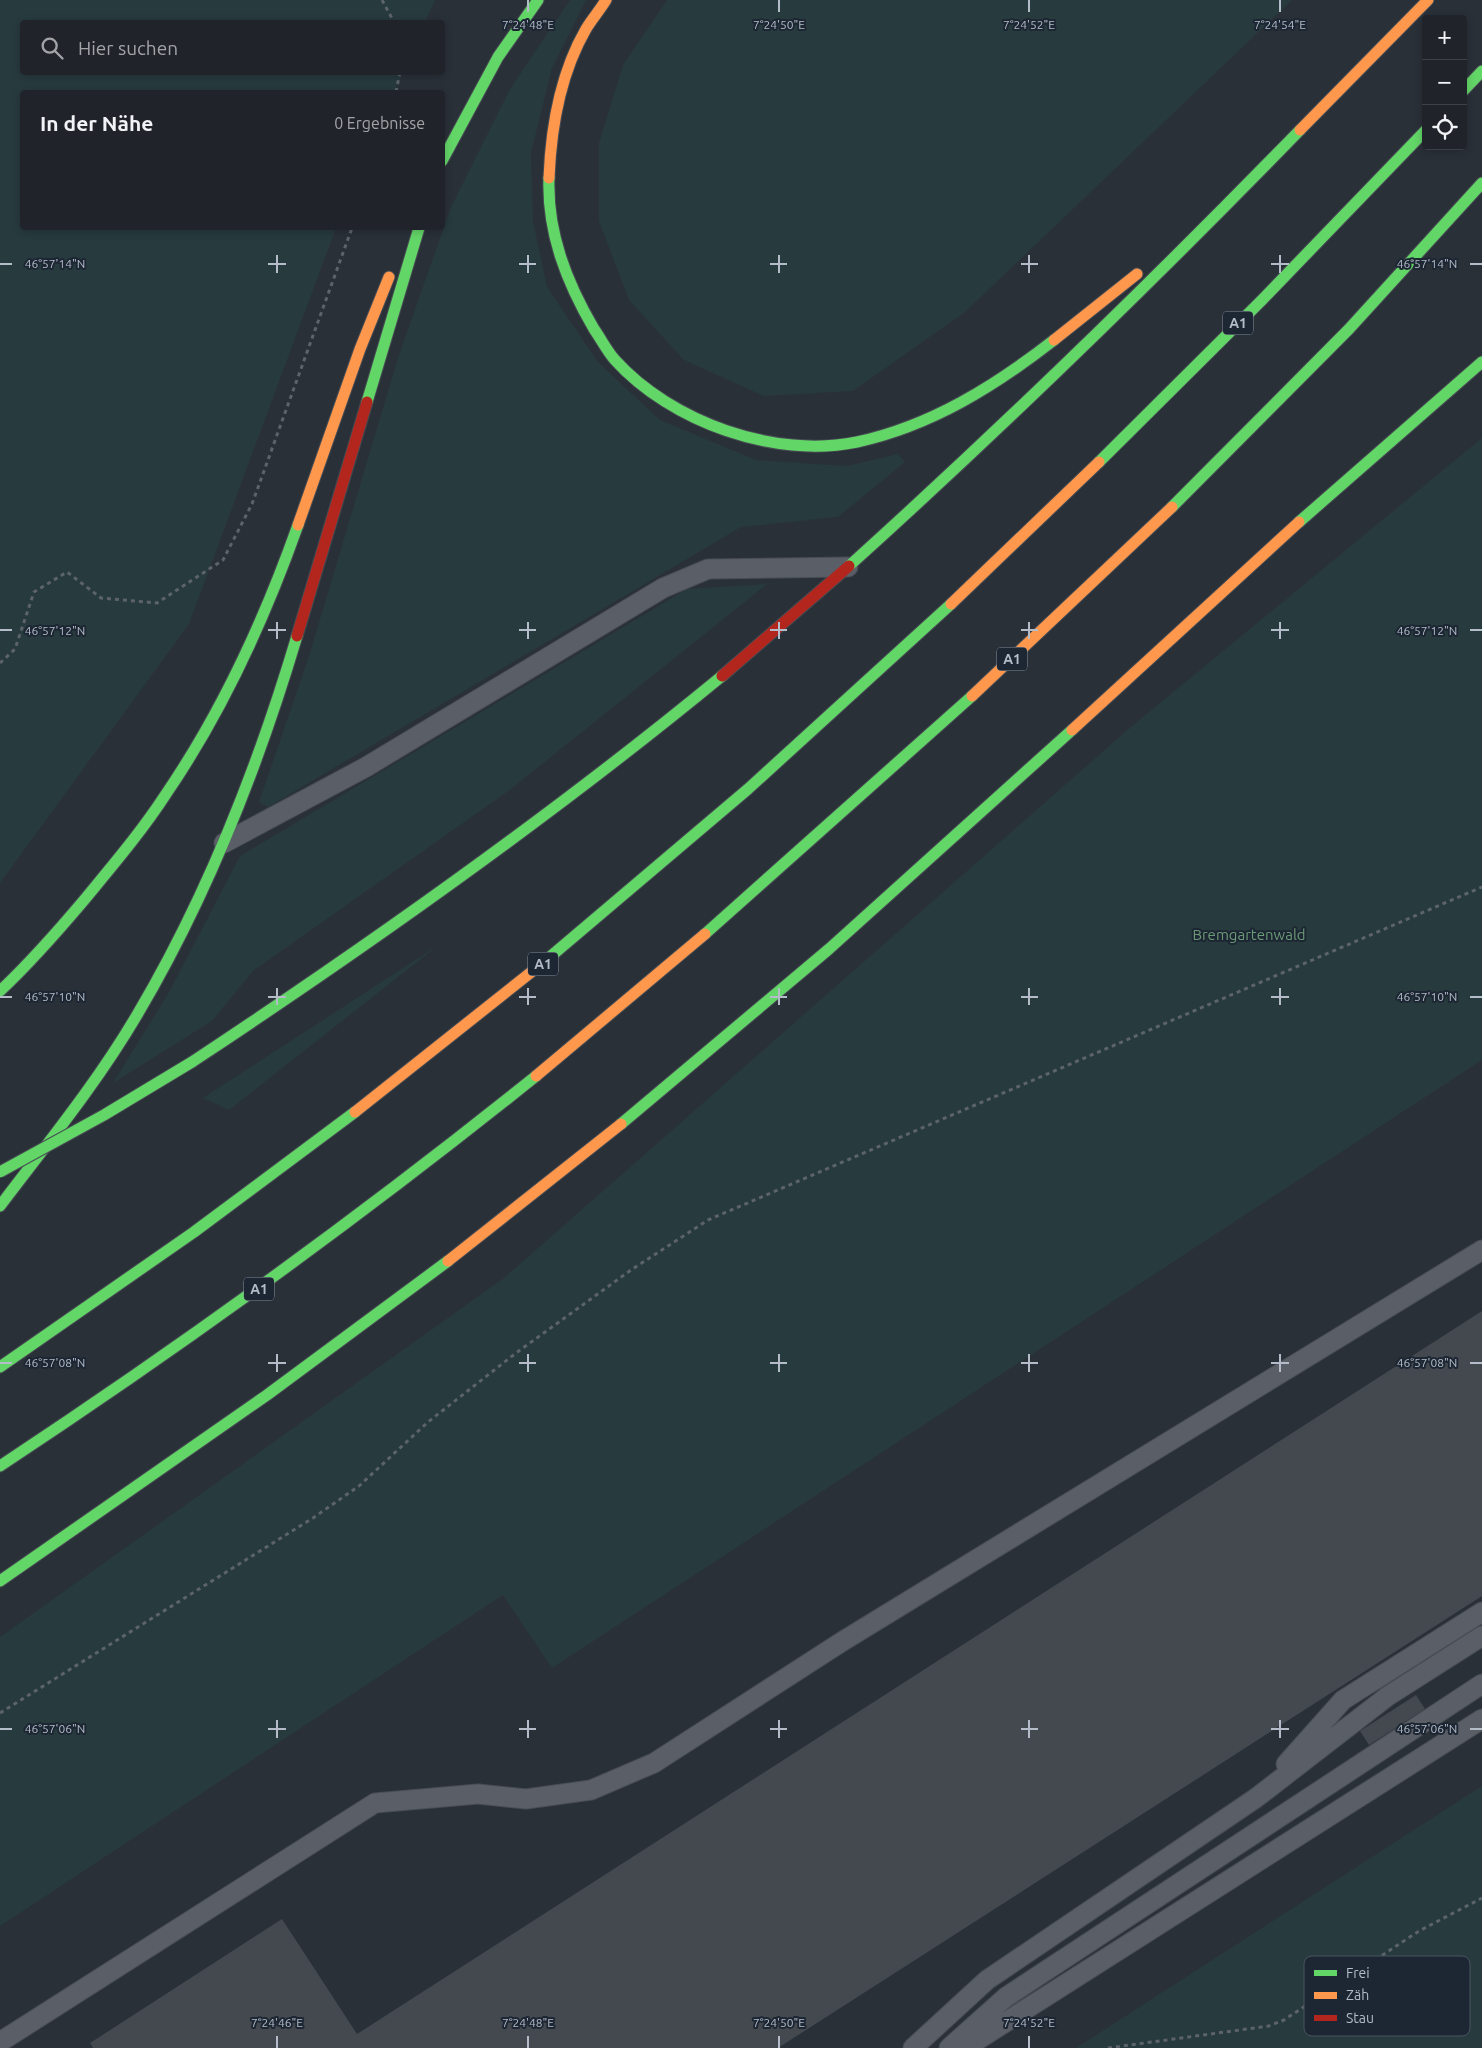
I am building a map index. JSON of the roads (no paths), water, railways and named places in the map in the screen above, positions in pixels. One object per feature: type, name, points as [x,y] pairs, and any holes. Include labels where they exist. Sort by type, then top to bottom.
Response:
[{"type":"highway","points":[[445,154],[498,57],[538,0]]},
{"type":"highway","points":[[606,0],[584,32],[564,84],[551,133],[548,180],[552,230],[565,277],[585,317],[616,361],[658,396],[706,424],[752,440],[800,447],[855,442],[914,427],[960,406],[998,383],[1227,205]]},
{"type":"highway","points":[[0,1172],[104,1115],[192,1062],[323,976],[504,848],[649,736],[848,567],[1010,419],[1227,205],[1428,0]]},
{"type":"highway","points":[[1467,87],[1482,71]]},
{"type":"highway","name":"A1","points":[[0,1367],[116,1289],[309,1150],[543,964],[710,822],[921,631],[1047,512],[1209,352],[1422,134]]},
{"type":"highway","name":"A1","points":[[0,1466],[157,1362],[366,1209],[538,1075],[761,887],[973,696],[1169,509],[1348,329],[1482,183]]},
{"type":"highway","points":[[0,992],[63,926],[125,852],[176,779],[215,713],[248,646],[282,566],[311,489],[365,329],[410,230]]},
{"type":"highway","points":[[0,1206],[90,1088],[137,1015],[179,937],[224,843],[257,760],[289,664],[419,230]]},
{"type":"highway","points":[[0,1581],[255,1404],[353,1332],[515,1209],[670,1084],[892,894],[1306,516],[1482,362]]},
{"type":"lane","points":[[224,843],[366,767],[664,588],[708,569],[848,567]]},
{"type":"lane","points":[[0,2042],[374,1803],[478,1794],[526,1800],[591,1790],[654,1762],[843,1641],[1482,1250]]},
{"type":"lane","points":[[1256,1798],[1343,1700],[1482,1612]]},
{"type":"lane","points":[[913,2048],[987,1980],[1256,1798],[1388,1696],[1482,1636]]},
{"type":"lane","points":[[949,2048],[1006,1997],[1482,1684]]},
{"type":"lane","points":[[965,2048],[1482,1718]]},
{"type":"park label","name":"Bremgartenwald","points":[[1249,934]]}]
